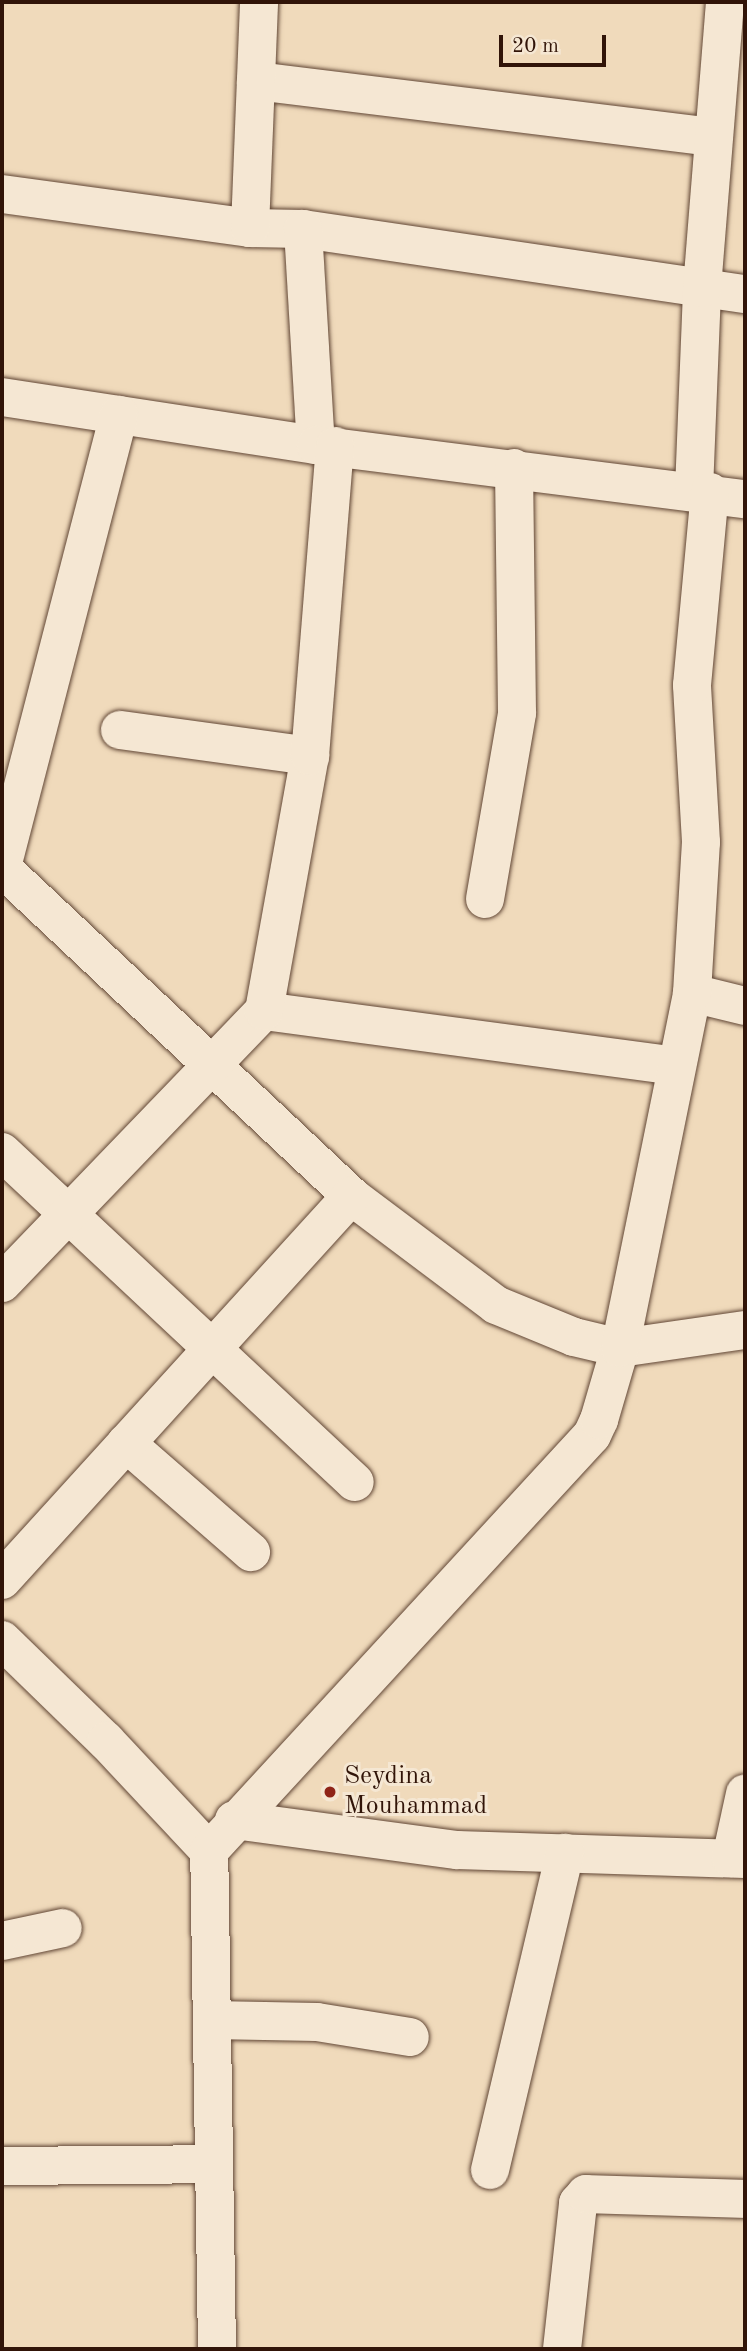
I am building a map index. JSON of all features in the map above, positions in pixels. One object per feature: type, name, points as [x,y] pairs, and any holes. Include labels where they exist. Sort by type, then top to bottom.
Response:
[{"type":"street","points":[[250,228],[259,2]]},
{"type":"street","points":[[217,2349],[209,1851],[234,1820],[592,1435],[620,1348],[674,1066],[692,993],[701,842],[692,685],[716,494],[702,288],[725,2]]},
{"type":"street","points":[[256,81],[713,137]]},
{"type":"street","points":[[2,194],[250,228],[303,229],[745,294]]},
{"type":"street","points":[[2,1283],[264,1011],[310,756],[325,446],[303,229]]},
{"type":"street","points":[[2,397],[325,446],[716,494]]},
{"type":"street","points":[[119,415],[2,867],[351,1196],[496,1305],[551,1329],[620,1348],[745,1330]]},
{"type":"street","points":[[485,899],[517,713],[514,468]]},
{"type":"street","points":[[120,730],[310,756]]},
{"type":"street","points":[[692,993],[745,1006]]},
{"type":"street","points":[[264,1011],[674,1066]]},
{"type":"street","points":[[2,1152],[355,1482]]},
{"type":"street","points":[[2,1580],[351,1196]]},
{"type":"street","points":[[126,1443],[251,1552]]},
{"type":"street","points":[[2,1640],[106,1741],[209,1851]]},
{"type":"street","points":[[234,1820],[457,1850],[738,1859],[745,1794]]},
{"type":"street","points":[[490,2170],[565,1853]]},
{"type":"street","points":[[2,1941],[62,1928]]},
{"type":"street","points":[[212,2020],[317,2022],[410,2037]]},
{"type":"street","points":[[2,2166],[215,2164]]},
{"type":"street","points":[[562,2349],[578,2203],[586,2194],[745,2199]]},
{"type":"place","name":"Seydina Mouhammad","points":[[330,1792]]}]
